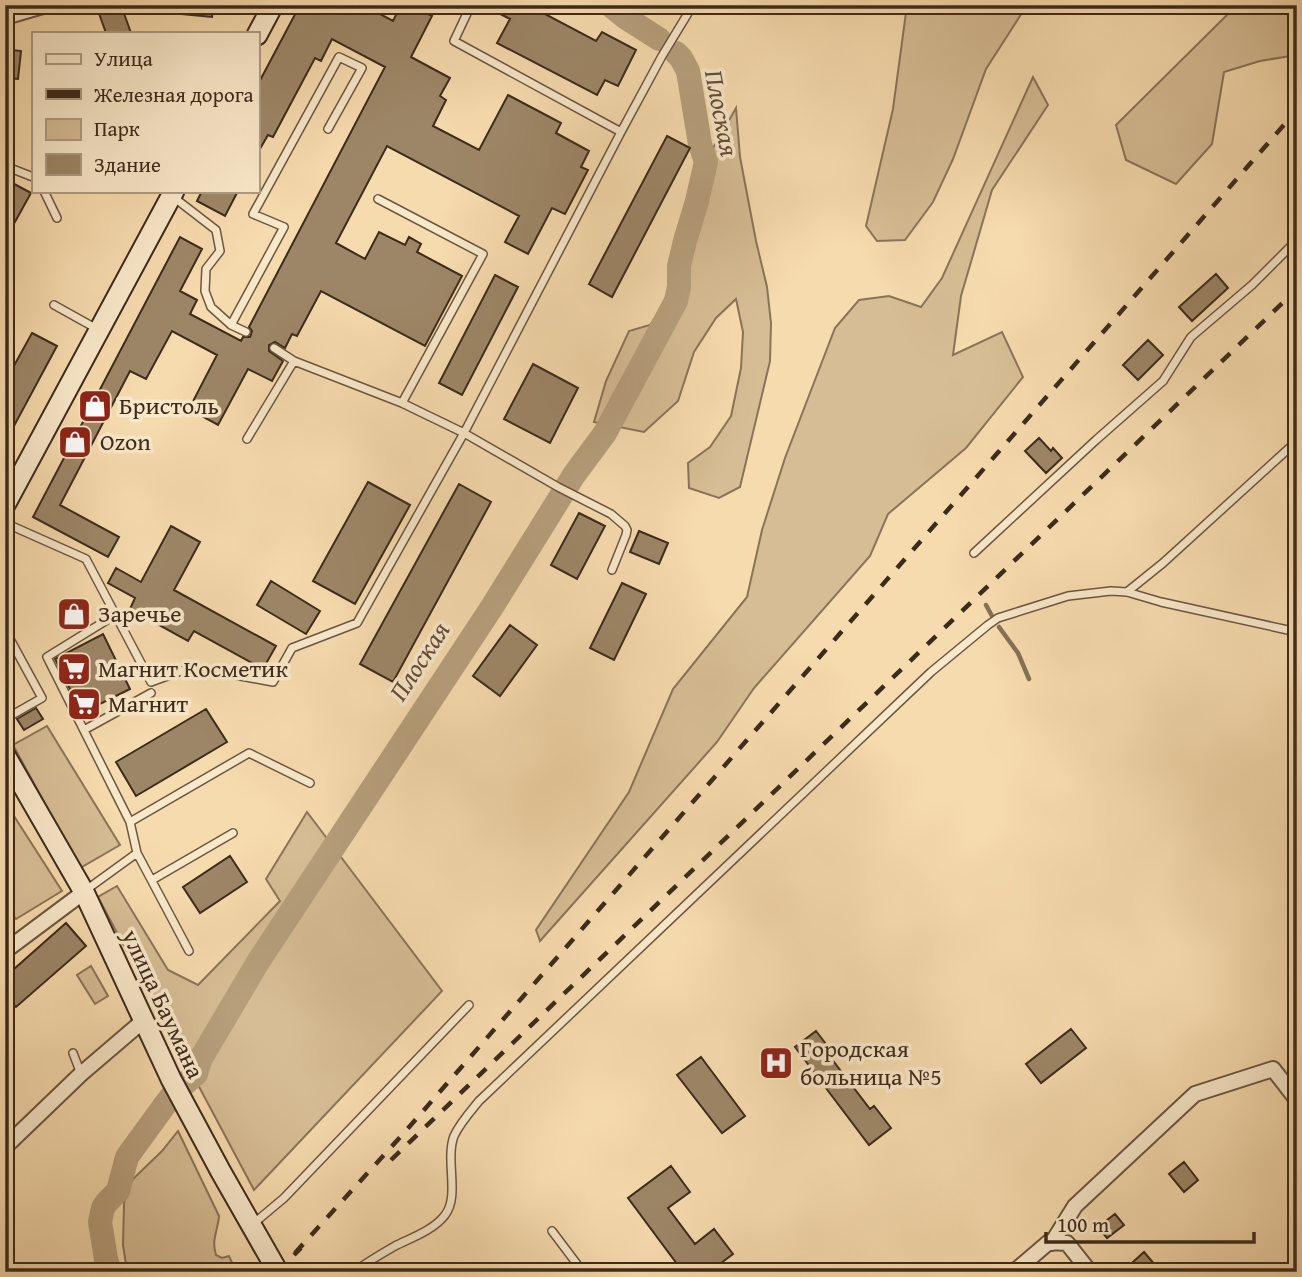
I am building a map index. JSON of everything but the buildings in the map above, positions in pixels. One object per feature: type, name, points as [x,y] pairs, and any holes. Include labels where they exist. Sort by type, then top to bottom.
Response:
[{"type":"main road","points":[[259,32],[273,5]]},
{"type":"main road","points":[[5,505],[173,193]]},
{"type":"main road","name":"улица Баумана","points":[[5,755],[84,892],[188,1113],[278,1272]]},
{"type":"street","points":[[5,17],[46,5]]},
{"type":"street","points":[[5,951],[84,892]]},
{"type":"street","points":[[5,1147],[81,1074],[143,1021]]},
{"type":"street","points":[[1059,1243],[1075,1206],[1195,1094],[1273,1069],[1297,1100]]},
{"type":"street","points":[[1014,1272],[1049,1242],[1059,1243],[1090,1272]]},
{"type":"lane","points":[[471,5],[454,41],[621,132]]},
{"type":"lane","points":[[5,523],[86,559],[151,682],[192,667],[273,682],[292,648],[357,623],[464,433],[621,132],[693,5]]},
{"type":"lane","points":[[232,325],[284,227],[253,214],[339,57],[362,68],[328,129]]},
{"type":"lane","points":[[5,166],[32,177]]},
{"type":"lane","points":[[44,192],[57,218]]},
{"type":"lane","points":[[173,193],[216,230],[220,251],[206,269],[205,292],[211,307],[232,325],[246,332]]},
{"type":"lane","points":[[378,199],[483,254],[402,403]]},
{"type":"lane","points":[[974,553],[1096,439],[1163,381],[1192,337],[1252,285],[1297,240]]},
{"type":"lane","points":[[54,305],[100,331]]},
{"type":"lane","points":[[274,348],[294,360],[402,403],[464,433],[558,487],[611,513],[627,530],[612,570]]},
{"type":"lane","points":[[247,439],[294,360]]},
{"type":"lane","points":[[1127,592],[1163,563],[1297,441]]},
{"type":"lane","points":[[354,1272],[445,1217],[451,1201],[453,1138],[468,1113],[931,671],[998,618],[1069,596],[1102,591],[1127,592],[1297,632]]},
{"type":"lane","points":[[115,615],[47,656],[130,822],[137,853],[190,951]]},
{"type":"lane","points":[[5,630],[42,698],[5,719]]},
{"type":"lane","points":[[84,730],[151,693]]},
{"type":"lane","points":[[130,822],[249,754],[310,783]]},
{"type":"lane","points":[[152,880],[233,833]]},
{"type":"lane","points":[[84,892],[137,853]]},
{"type":"lane","points":[[251,1226],[284,1198],[469,1005]]},
{"type":"lane","points":[[73,1053],[81,1074]]},
{"type":"lane","points":[[552,1231],[583,1272]]},
{"type":"green space","points":[[907,5],[1027,5],[986,69],[953,159],[933,202],[905,240],[877,241],[866,226],[893,109]]},
{"type":"green space","points":[[1237,5],[1297,5],[1297,55],[1260,61],[1224,72],[1212,144],[1176,184],[1126,160],[1116,125]]},
{"type":"green space","points":[[1033,77],[1048,105],[992,190],[961,296],[953,355],[1002,332],[1023,377],[966,448],[888,514],[870,556],[754,688],[717,742],[540,941],[536,930],[629,792],[673,689],[747,597],[762,530],[785,458],[835,328],[859,300],[889,296],[921,307],[942,278]]},
{"type":"green space","points":[[736,108],[740,157],[767,287],[771,323],[770,361],[740,487],[719,498],[689,488],[688,463],[710,447],[731,416],[741,368],[743,332],[736,299],[716,318],[694,352],[678,401],[644,432],[594,422],[606,381],[629,331],[650,325],[670,297],[674,256],[692,185]]},
{"type":"green space","points":[[47,726],[120,845],[80,868],[13,745]]},
{"type":"green space","points":[[5,802],[62,891],[16,919],[5,905]]},
{"type":"green space","points":[[307,812],[442,991],[254,1190],[98,897],[117,886],[168,970],[198,985],[280,901],[266,879]]},
{"type":"green space","points":[[91,966],[108,996],[95,1004],[77,975]]},
{"type":"green space","points":[[178,1131],[219,1216],[214,1240],[216,1255],[222,1258],[229,1256],[234,1267],[242,1272],[129,1272],[123,1245],[126,1192],[133,1179]]},
{"type":"waterway","name":"Плоская","points":[[610,5],[659,39]]},
{"type":"waterway","name":"Плоская","points":[[110,1272],[100,1222],[103,1208],[118,1191],[127,1157],[174,1093],[196,1074],[200,1060],[258,962],[492,607],[574,475],[605,433],[676,301],[679,266],[706,162],[700,144],[688,71],[676,53]]},
{"type":"waterway","points":[[986,605],[992,616]]},
{"type":"waterway","points":[[999,627],[1018,653],[1029,679]]},
{"type":"railway","points":[[295,1253],[403,1134],[1297,110]]},
{"type":"railway","points":[[391,1160],[1297,289]]},
{"type":"railway","points":[[277,1272],[301,1248]]},
{"type":"place","name":"Бристоль","points":[[95,406]]},
{"type":"place","name":"Ozon","points":[[75,442]]},
{"type":"place","name":"Заречье","points":[[74,614]]},
{"type":"place","name":"Магнит Косметик","points":[[74,669]]},
{"type":"place","name":"Магнит","points":[[84,704]]},
{"type":"place","name":"Городская больница №5","points":[[776,1063]]}]
